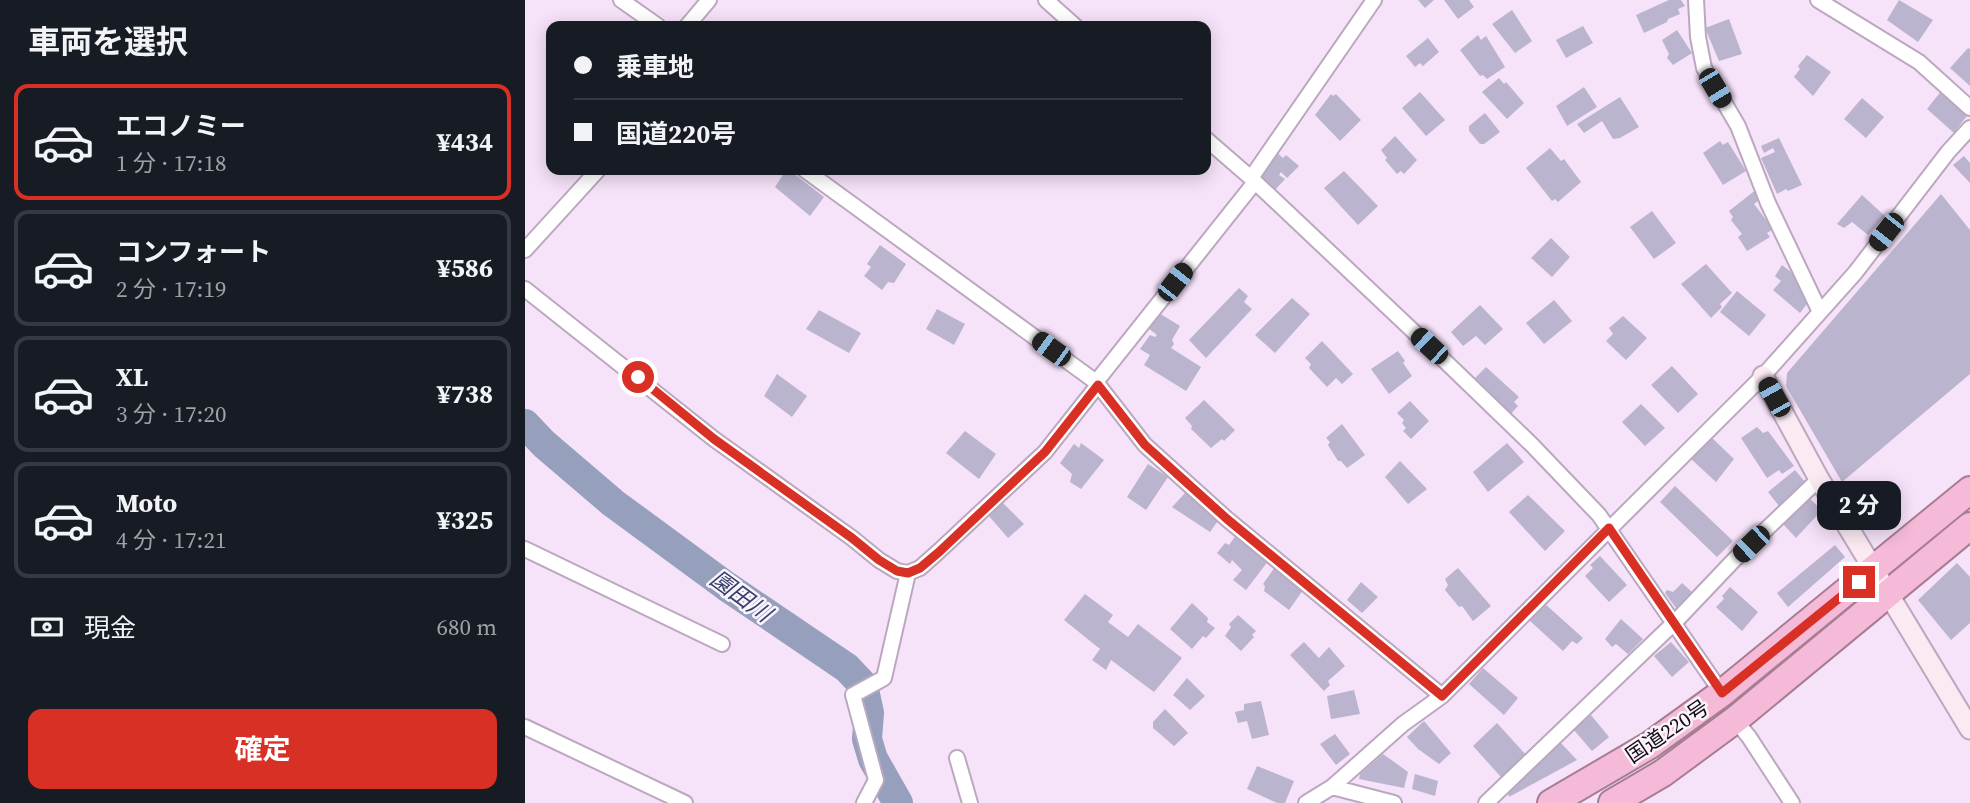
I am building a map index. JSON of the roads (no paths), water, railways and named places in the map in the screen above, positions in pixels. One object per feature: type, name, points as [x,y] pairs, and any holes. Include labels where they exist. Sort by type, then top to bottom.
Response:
[{"type":"highway","name":"国道220号","points":[[1551,803],[1650,745],[1722,693],[1970,490]]},
{"type":"highway","name":"国道220号","points":[[1612,803],[1634,795],[1735,720],[1970,526]]},
{"type":"street","points":[[621,0],[652,21]]},
{"type":"street","points":[[691,21],[709,0]]},
{"type":"street","points":[[1046,0],[1069,21]]},
{"type":"street","points":[[525,289],[714,439],[879,560],[897,571],[908,573],[920,568],[939,552],[1045,452],[1253,180],[1374,0]]},
{"type":"street","points":[[1696,0],[1698,37],[1704,68],[1738,126],[1768,202],[1820,312]]},
{"type":"street","points":[[1818,0],[1919,62],[1970,108]]},
{"type":"street","points":[[1306,803],[1332,787],[1403,724],[1442,696],[1763,376],[1855,272],[1948,152],[1970,128]]},
{"type":"street","points":[[1211,143],[1532,445],[1609,528],[1722,693]]},
{"type":"street","points":[[525,250],[593,175]]},
{"type":"street","points":[[812,175],[1097,384],[1145,445],[1227,519],[1442,696]]},
{"type":"street","points":[[1763,376],[1819,479],[1970,729]]},
{"type":"street","points":[[1486,803],[1819,479]]},
{"type":"street","points":[[525,549],[722,644]]},
{"type":"street","points":[[864,803],[876,780],[853,695],[884,678],[908,573]]},
{"type":"street","points":[[1735,720],[1792,803]]},
{"type":"street","points":[[525,727],[685,803]]},
{"type":"street","points":[[957,758],[970,803]]},
{"type":"street","points":[[1332,787],[1394,803]]},
{"type":"waterway","name":"園田川","points":[[525,424],[544,444],[613,503],[726,586],[847,668],[863,685],[869,713],[867,739],[873,759],[898,803]]}]
